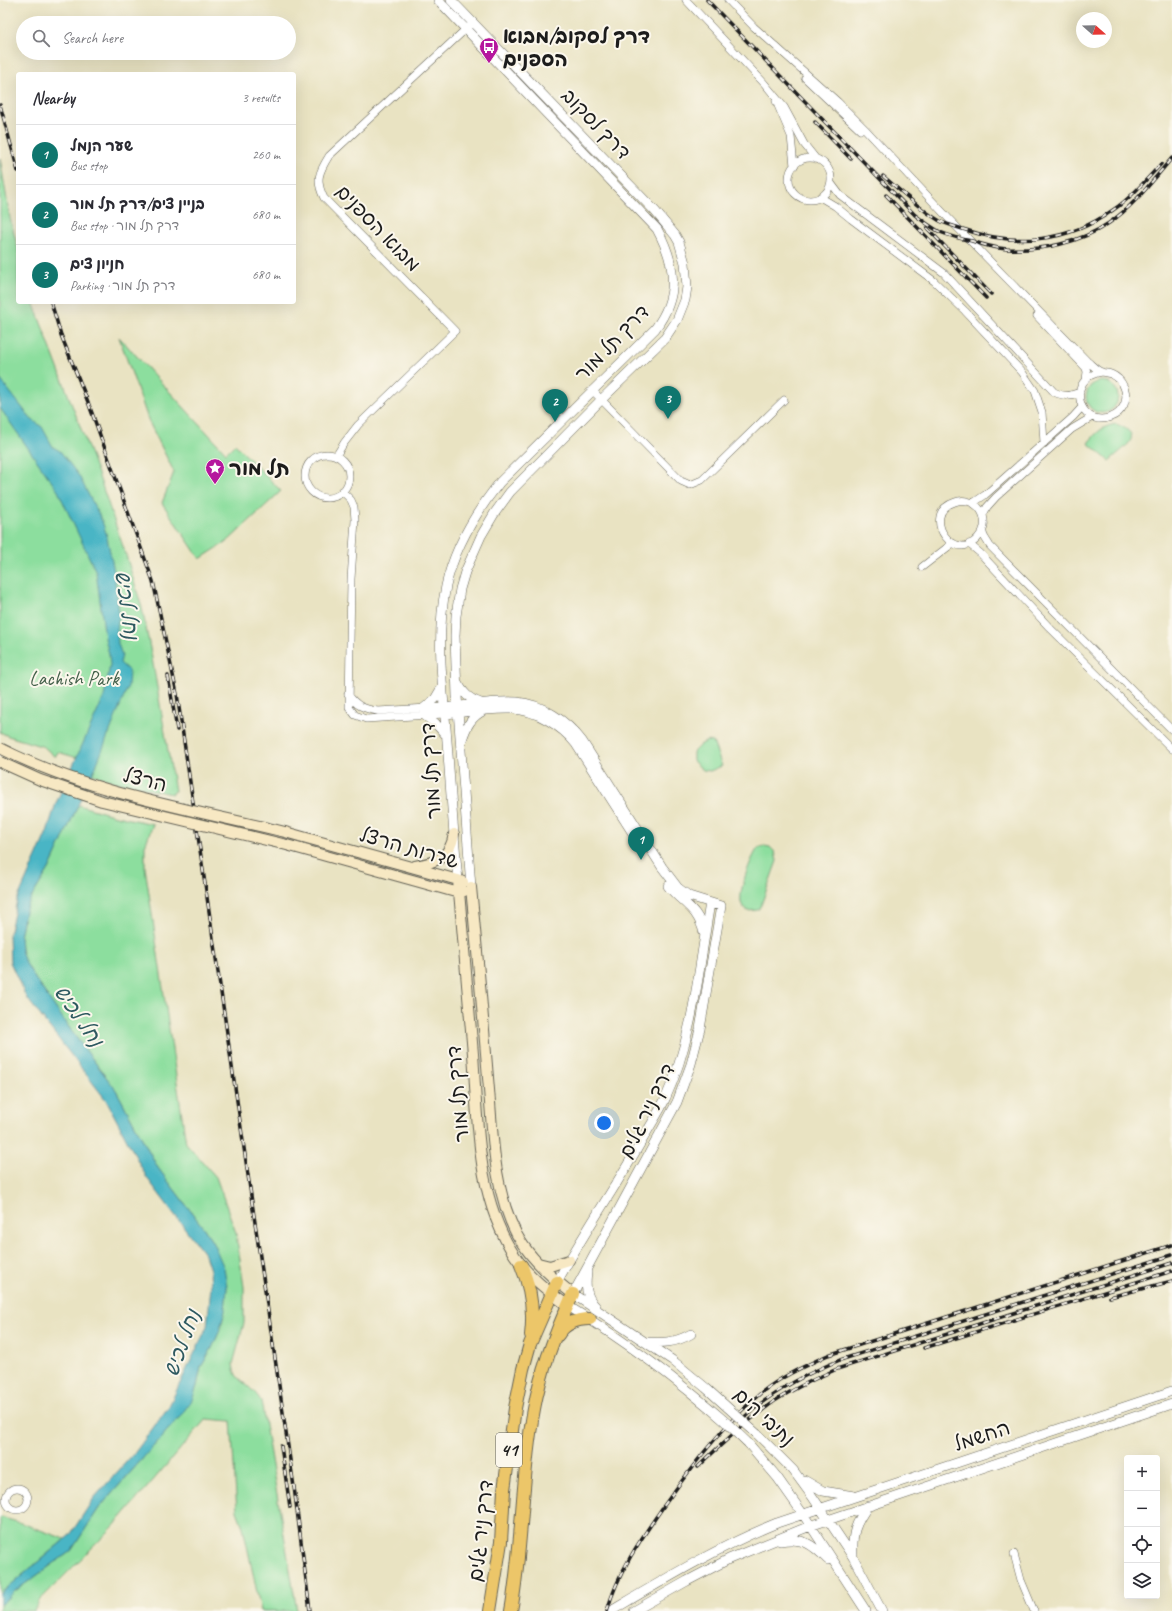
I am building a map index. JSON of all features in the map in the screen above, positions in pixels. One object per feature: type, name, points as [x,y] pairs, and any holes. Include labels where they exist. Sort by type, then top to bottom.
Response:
[{"type":"highway","points":[[521,1265],[527,1279],[531,1302],[532,1323],[530,1344]]},
{"type":"highway","name":"41","points":[[552,1294],[557,1282]]},
{"type":"highway","name":"דרך ניר גלים","points":[[490,1611],[501,1542],[504,1490],[512,1424],[523,1369],[530,1344],[552,1294]]},
{"type":"highway","name":"41","points":[[510,1611],[520,1546],[534,1410],[546,1361],[573,1294]]},
{"type":"highway","points":[[553,1343],[563,1327],[573,1321],[590,1319]]},
{"type":"main road","name":"הרצל","points":[[0,748],[45,768],[99,787],[285,832]]},
{"type":"main road","name":"הרצל","points":[[0,762],[40,780],[102,801],[283,844]]},
{"type":"main road","name":"שדרות הרצל","points":[[285,832],[458,880],[472,887]]},
{"type":"main road","points":[[412,867],[434,862],[446,854],[450,849],[454,834]]},
{"type":"main road","name":"שדרות הרצל","points":[[283,844],[459,893],[472,887]]},
{"type":"main road","name":"דרך תל מור","points":[[458,880],[480,1137],[486,1184],[497,1222],[506,1241],[521,1265],[552,1294],[568,1306]]},
{"type":"main road","name":"דרך תל מור","points":[[472,887],[501,1194],[514,1228],[524,1247],[557,1282],[573,1294]]},
{"type":"main road","points":[[538,1263],[550,1266],[569,1260]]},
{"type":"street","name":"דרך לסקוב","points":[[438,0],[469,26],[655,211],[679,242],[685,263],[687,287]]},
{"type":"street","name":"דרך לסקוב","points":[[451,0],[469,26],[657,229],[669,256],[673,286]]},
{"type":"street","points":[[686,0],[772,92],[784,107],[804,144],[816,159],[827,167],[831,176],[831,182],[827,191],[820,197],[815,199],[805,199],[794,192],[790,180],[794,166],[791,136],[772,92]]},
{"type":"street","points":[[722,0],[767,45],[795,69],[862,132],[1086,368],[1086,379],[1079,397],[1082,407],[1086,412],[1092,417],[1102,419],[1114,416],[1120,411],[1126,400],[1125,389],[1122,382],[1112,374],[1102,372],[1093,374],[1086,379]]},
{"type":"street","points":[[728,0],[754,27],[849,113],[987,259],[1088,361],[1102,372]]},
{"type":"street","name":"מבוא הספנים","points":[[336,456],[354,429],[455,331],[324,198],[318,183],[321,168],[329,156],[469,26]]},
{"type":"street","points":[[794,166],[804,160],[816,159]]},
{"type":"street","points":[[831,182],[840,195],[944,273],[1054,392],[1061,396],[1069,396],[1080,392]]},
{"type":"street","points":[[820,197],[835,206],[934,281],[966,311],[1022,372],[1035,391],[1042,412],[1044,443]]},
{"type":"street","name":"דרך תל מור","points":[[458,880],[442,687],[441,636],[445,592],[452,567],[469,529],[482,507],[500,482],[655,328],[668,307],[673,286]]},
{"type":"street","name":"דרך תל מור","points":[[472,887],[458,710],[455,636],[460,589],[465,572],[481,536],[494,514],[510,492],[602,399],[666,338],[681,312],[687,287]]},
{"type":"street","points":[[592,390],[680,481],[690,485],[702,480],[784,400]]},
{"type":"street","points":[[972,503],[985,495],[1074,417],[1082,407]]},
{"type":"street","points":[[983,515],[987,507],[996,497],[1072,429],[1092,417]]},
{"type":"street","points":[[324,454],[336,456],[346,466],[348,472],[346,486],[336,495],[322,497],[311,491],[306,480],[306,469],[312,460],[324,454]]},
{"type":"street","points":[[342,491],[354,506],[355,520],[351,579],[348,694],[358,706],[368,710],[378,711],[424,712],[458,710],[518,702],[554,716],[569,726],[582,741],[662,867],[678,888],[710,908]]},
{"type":"street","points":[[966,501],[972,503],[977,506],[983,515],[984,526],[982,532],[975,541],[969,544],[959,545],[953,543],[944,536],[940,530],[939,523],[943,511],[952,503],[966,501]]},
{"type":"street","points":[[982,532],[994,550],[1172,730]]},
{"type":"street","points":[[922,566],[953,543]]},
{"type":"street","points":[[969,544],[980,553],[1049,627],[1172,749]]},
{"type":"street","points":[[456,679],[464,694],[484,707],[512,709],[530,713],[548,720],[572,738],[664,880],[674,894],[693,909],[699,916],[705,934]]},
{"type":"street","points":[[424,712],[442,687]]},
{"type":"street","points":[[461,745],[469,723],[484,707]]},
{"type":"street","points":[[424,712],[446,734]]},
{"type":"street","points":[[685,903],[710,908]]},
{"type":"street","name":"דרך ניר גלים","points":[[557,1282],[569,1260],[623,1174],[666,1098],[680,1062],[689,1030],[710,908],[720,910],[700,1029],[689,1070],[677,1102],[573,1294]]},
{"type":"street","points":[[588,1266],[586,1291],[592,1303],[602,1314]]},
{"type":"street","name":"נתיבי הים","points":[[573,1294],[645,1342],[692,1376],[782,1458],[799,1477],[821,1508],[853,1557],[882,1611]]},
{"type":"street","name":"נתיבי הים","points":[[568,1306],[590,1319],[669,1376],[728,1424],[748,1443],[777,1477],[803,1514],[866,1611]]},
{"type":"street","points":[[645,1342],[678,1341],[690,1334]]},
{"type":"street","name":"החשמל","points":[[611,1611],[741,1538],[803,1514],[1172,1391]]},
{"type":"street","name":"החשמל","points":[[765,1543],[828,1519],[1172,1404]]},
{"type":"street","points":[[799,1477],[823,1491],[857,1496]]},
{"type":"street","points":[[853,1557],[852,1538],[854,1529],[858,1520],[868,1506]]},
{"type":"street","points":[[634,1611],[729,1559],[765,1543],[792,1539],[810,1544],[843,1575]]},
{"type":"street","points":[[1014,1554],[1021,1580],[1034,1611]]},
{"type":"green space","name":"Lachish Park","points":[[0,158],[10,218],[16,241],[16,304],[34,304],[97,471],[126,555],[142,608],[175,791],[172,794],[117,783],[92,774],[97,764],[58,752],[55,757],[44,747],[8,736],[0,732]]},
{"type":"green space","points":[[119,337],[226,453],[235,444],[281,491],[228,541],[200,559],[162,503],[174,472],[149,422]]},
{"type":"green space","points":[[1099,381],[1105,381],[1115,388],[1118,397],[1117,403],[1111,410],[1105,413],[1099,413],[1089,406],[1086,400],[1086,394],[1093,384]]},
{"type":"green space","points":[[1116,424],[1125,428],[1130,433],[1131,437],[1130,442],[1109,461],[1088,443],[1100,430],[1107,426]]},
{"type":"green space","points":[[707,741],[713,742],[722,766],[710,771],[703,770],[693,761],[693,752]]},
{"type":"green space","points":[[78,805],[116,816],[153,824],[145,846],[145,867],[186,1143],[216,1177],[236,1233],[244,1287],[244,1323],[233,1364],[234,1370],[240,1380],[255,1393],[261,1401],[297,1611],[261,1611],[243,1527],[237,1511],[231,1421],[206,1419],[113,1527],[39,1601],[34,1611],[0,1611],[0,1605],[15,1591],[71,1551],[99,1508],[181,1415],[197,1386],[201,1367],[220,1330],[225,1310],[227,1287],[215,1247],[205,1230],[158,1168],[116,1090],[75,1036],[24,960],[20,937],[25,911],[31,898],[49,869]]},
{"type":"green space","points":[[764,846],[770,847],[775,852],[777,861],[761,905],[758,910],[748,911],[743,907],[741,902],[742,889],[749,866],[755,853],[758,848]]},
{"type":"green space","points":[[0,1517],[65,1539],[0,1594]]},
{"type":"water","points":[[0,379],[31,419],[42,427],[53,447],[60,451],[79,476],[102,521],[114,571],[119,613],[117,631],[118,644],[122,655],[120,663],[129,671],[128,686],[96,766],[49,869],[31,898],[25,911],[20,937],[21,949],[24,960],[36,980],[75,1036],[116,1090],[158,1168],[205,1230],[215,1247],[224,1268],[227,1287],[225,1310],[220,1330],[201,1367],[192,1400],[181,1415],[99,1508],[71,1551],[15,1591],[0,1605],[0,1594],[70,1535],[94,1498],[136,1451],[169,1406],[207,1327],[211,1286],[210,1270],[205,1255],[147,1178],[106,1100],[26,997],[10,962],[9,935],[17,900],[47,832],[56,803],[104,697],[110,665],[96,572],[58,491],[0,408]]},
{"type":"railway","points":[[707,0],[915,215],[940,232],[948,235],[989,246],[1007,249],[1033,249],[1073,241],[1098,230],[1127,209],[1172,158]]},
{"type":"railway","points":[[0,105],[16,164]]},
{"type":"railway","points":[[815,122],[851,159]]},
{"type":"railway","points":[[883,176],[917,205],[943,222],[985,235],[1004,239],[1023,240],[1060,235],[1096,221],[1126,200],[1161,164]]},
{"type":"railway","points":[[886,195],[986,298]]},
{"type":"railway","points":[[927,228],[991,294]]},
{"type":"railway","points":[[52,304],[61,335],[88,402],[153,581],[177,694],[294,1487],[310,1611]]},
{"type":"railway","points":[[168,676],[177,730]]},
{"type":"railway","points":[[607,1611],[617,1583],[630,1557],[654,1519],[685,1476],[734,1418],[762,1392],[778,1381],[828,1355],[1172,1245]]},
{"type":"railway","points":[[739,1422],[750,1412],[786,1386],[840,1360],[1172,1255]]},
{"type":"railway","points":[[698,1467],[732,1435],[769,1405],[794,1390],[837,1369],[1172,1263]]},
{"type":"railway","points":[[924,1348],[1172,1271]]},
{"type":"railway","points":[[1110,1297],[1172,1281]]},
{"type":"railway","points":[[281,1446],[290,1507]]},
{"type":"place","name":"דרך לסקוב/מבוא הספנים","points":[[489,64]]},
{"type":"place","name":"חניון צים","points":[[668,419]]},
{"type":"place","name":"בניין צים/דרך תל מור","points":[[555,422]]},
{"type":"place","name":"תל מור","points":[[215,485]]},
{"type":"place","name":"שער הנמל","points":[[641,860]]},
{"type":"water label","name":"נחל לכיש","points":[[127,605]]},
{"type":"water label","name":"נחל לכיש","points":[[79,1016]]},
{"type":"water label","name":"נחל לכיש","points":[[182,1343]]}]
